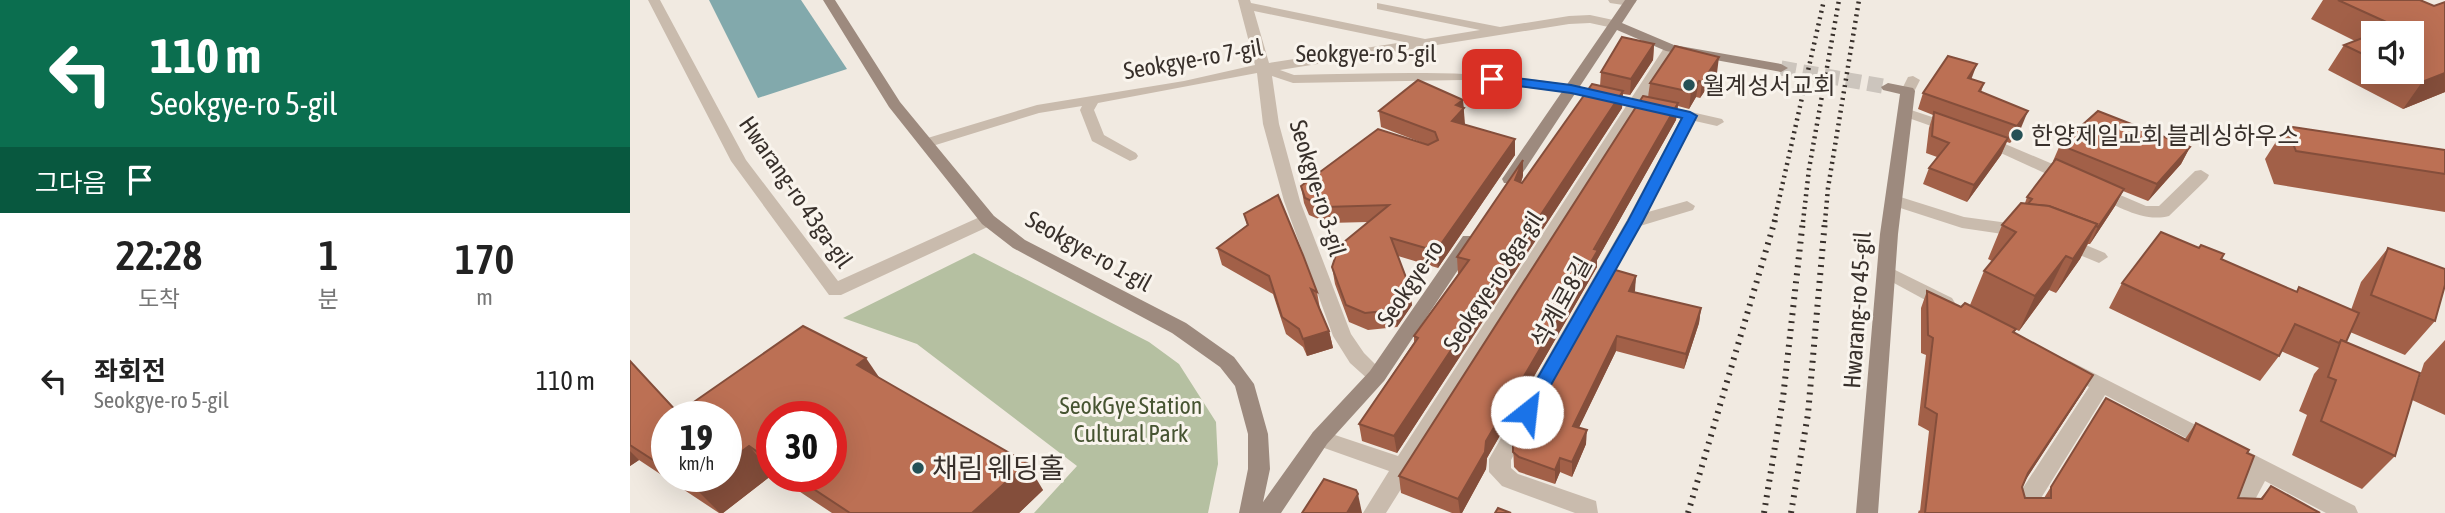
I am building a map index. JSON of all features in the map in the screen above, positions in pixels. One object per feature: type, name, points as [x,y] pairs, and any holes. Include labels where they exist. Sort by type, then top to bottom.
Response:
[{"type":"street","name":"Hwarang-ro 43ga-gil","points":[[654,0],[739,161],[835,290],[988,220]]},
{"type":"street","name":"Seokgye-ro 1-gil","points":[[829,0],[894,104],[988,220],[1019,244],[1179,328],[1227,362],[1244,384],[1258,434],[1259,469],[1250,513]]},
{"type":"street","points":[[1503,189],[1614,24],[1625,1]]},
{"type":"street","name":"Seokgye-ro 7-gil","points":[[1245,3],[1412,38],[1427,44]]},
{"type":"street","name":"Seokgye-ro 3-gil","points":[[1245,3],[1263,68],[1271,124],[1342,337],[1357,358],[1377,376]]},
{"type":"street","name":"Seokgye-ro 7-gil","points":[[1382,6],[1504,31]]},
{"type":"street","name":"Seokgye-ro 7-gil","points":[[926,144],[1038,109],[1263,68],[1569,20],[1590,19],[1614,24]]},
{"type":"street","points":[[1614,24],[1671,48],[1781,68]]},
{"type":"street","name":"Seokgye-ro 8ga-gil","points":[[1374,513],[1671,48]]},
{"type":"street","name":"Seokgye-ro 5-gil","points":[[1263,68],[1293,79],[1462,76],[1571,89],[1717,122]]},
{"type":"street","name":"Hwarang-ro 45-gil","points":[[1867,513],[1894,200],[1911,85],[1888,87]]},
{"type":"street","name":"Seokgye-ro 7-gil","points":[[1093,100],[1087,110],[1097,138],[1130,156]]},
{"type":"street","points":[[1905,112],[2006,149],[2150,213],[2168,210],[2200,175]]},
{"type":"street","name":"석계로8길","points":[[1588,510],[1510,480],[1500,472],[1499,466],[1690,116]]},
{"type":"street","points":[[1894,200],[1962,222],[2042,234],[2099,257]]},
{"type":"street","points":[[1635,221],[1687,206]]},
{"type":"street","name":"Seokgye-ro","points":[[1268,513],[1320,439],[1377,376],[1482,220]]},
{"type":"street","points":[[1887,271],[1959,310]]},
{"type":"street","points":[[2054,360],[2347,513]]},
{"type":"street","points":[[2028,513],[2026,505],[2029,498],[2101,385]]},
{"type":"street","points":[[1320,439],[1403,467]]},
{"type":"street","points":[[2237,513],[2261,468]]},
{"type":"green space","name":"SeokGye Station Cultural Park","points":[[974,253],[1149,342],[1179,364],[1216,422],[1218,464],[1208,513],[1034,513],[1077,466],[917,344],[843,318]]},
{"type":"water","points":[[709,0],[801,0],[847,69],[758,98]]},
{"type":"building","points":[[2338,0],[2420,0],[2434,6],[2445,2],[2445,73],[2424,81],[2424,21],[2384,21]]},
{"type":"building","points":[[1622,37],[1654,44],[1631,79],[1601,72]]},
{"type":"building","points":[[2361,39],[2361,53],[2344,45]]},
{"type":"building","points":[[1675,46],[1719,57],[1702,82],[1699,81],[1691,92],[1650,83]]},
{"type":"building","points":[[1948,56],[1977,64],[1968,78],[1984,83],[1979,91],[2028,111],[2017,126],[1923,93]]},
{"type":"building","points":[[1418,80],[1463,100],[1456,105],[1464,108],[1452,121],[1515,139],[1436,251],[1391,238],[1410,288],[1395,310],[1365,313],[1346,305],[1332,267],[1339,246],[1389,205],[1325,207],[1305,198],[1301,186],[1378,129],[1428,145],[1438,140],[1435,132],[1379,111]]},
{"type":"building","points":[[1592,84],[1623,91],[1394,436],[1359,424],[1418,338],[1414,336],[1469,260],[1457,257],[1523,160],[1515,180],[1522,183]]},
{"type":"building","points":[[1643,96],[1678,103],[1594,249],[1598,250],[1486,441],[1485,452],[1458,499],[1399,476]]},
{"type":"building","points":[[2098,111],[2190,147],[2157,184],[2060,145]]},
{"type":"building","points":[[1934,112],[2008,138],[1974,185],[1929,168],[1949,143],[1932,136]]},
{"type":"building","points":[[2286,126],[2445,150],[2445,174],[2296,151]]},
{"type":"building","points":[[2056,159],[2124,189],[2098,227],[2097,224],[2049,206],[2028,204],[2032,199],[2027,197]]},
{"type":"building","points":[[1278,195],[1317,292],[1311,289],[1329,331],[1303,339],[1299,329],[1282,317],[1269,276],[1217,248],[1248,225],[1244,214]]},
{"type":"building","points":[[2021,203],[2049,206],[2097,224],[2073,259],[2066,256],[2035,296],[1984,271],[2016,232],[2002,225]]},
{"type":"building","points":[[2161,232],[2199,248],[2201,245],[2224,254],[2221,259],[2297,292],[2299,287],[2359,313],[2346,342],[2341,340],[2339,343],[2295,324],[2279,356],[2122,283]]},
{"type":"building","points":[[2388,248],[2445,269],[2445,285],[2435,321],[2371,295]]},
{"type":"building","points":[[1612,269],[1636,276],[1629,291],[1701,308],[1686,354],[1617,336],[1573,426],[1587,430],[1572,462],[1560,458],[1555,470],[1519,457],[1513,452],[1513,446]]},
{"type":"building","points":[[1927,291],[1961,307],[1965,303],[2016,329],[2013,332],[2093,375],[2028,473],[2022,487],[2025,498],[2051,498],[2051,487],[2106,398],[2188,441],[2196,423],[2249,450],[2247,453],[2254,456],[2238,498],[2262,499],[2271,486],[2320,513],[1925,513],[1937,414],[1925,407],[1933,338],[1928,335]]},
{"type":"building","points":[[803,326],[866,358],[857,365],[1027,463],[972,513],[850,513],[818,492],[847,492],[847,401],[756,401],[756,451],[749,446],[742,451],[742,401],[695,401]]},
{"type":"building","points":[[2341,340],[2420,373],[2395,456],[2321,421],[2336,380],[2328,377]]},
{"type":"building","points":[[630,361],[667,401],[651,401],[651,459],[630,445]]},
{"type":"building","points":[[1324,479],[1356,490],[1358,494],[1347,513],[1302,513]]},
{"type":"building","points":[[1498,508],[1511,513],[1495,513]]},
{"type":"tunnel","points":[[1781,68],[1888,87]]},
{"type":"railway","points":[[1774,222],[1824,0]]},
{"type":"railway","points":[[1803,222],[1809,169],[1839,0]]},
{"type":"railway","points":[[1825,222],[1828,188],[1859,0]]},
{"type":"railway","points":[[1688,513],[1775,220]]},
{"type":"railway","points":[[1764,513],[1783,398],[1803,220]]},
{"type":"railway","points":[[1791,513],[1808,414],[1825,220]]},
{"type":"place","name":"월계성서교회","points":[[1689,85]]},
{"type":"place","name":"한양제일교회 블레싱하우스","points":[[2017,135]]},
{"type":"place","name":"채림 웨딩홀","points":[[918,468]]},
{"type":"route","points":[[1492,79],[1571,89],[1690,116],[1635,221],[1527,412]]}]
